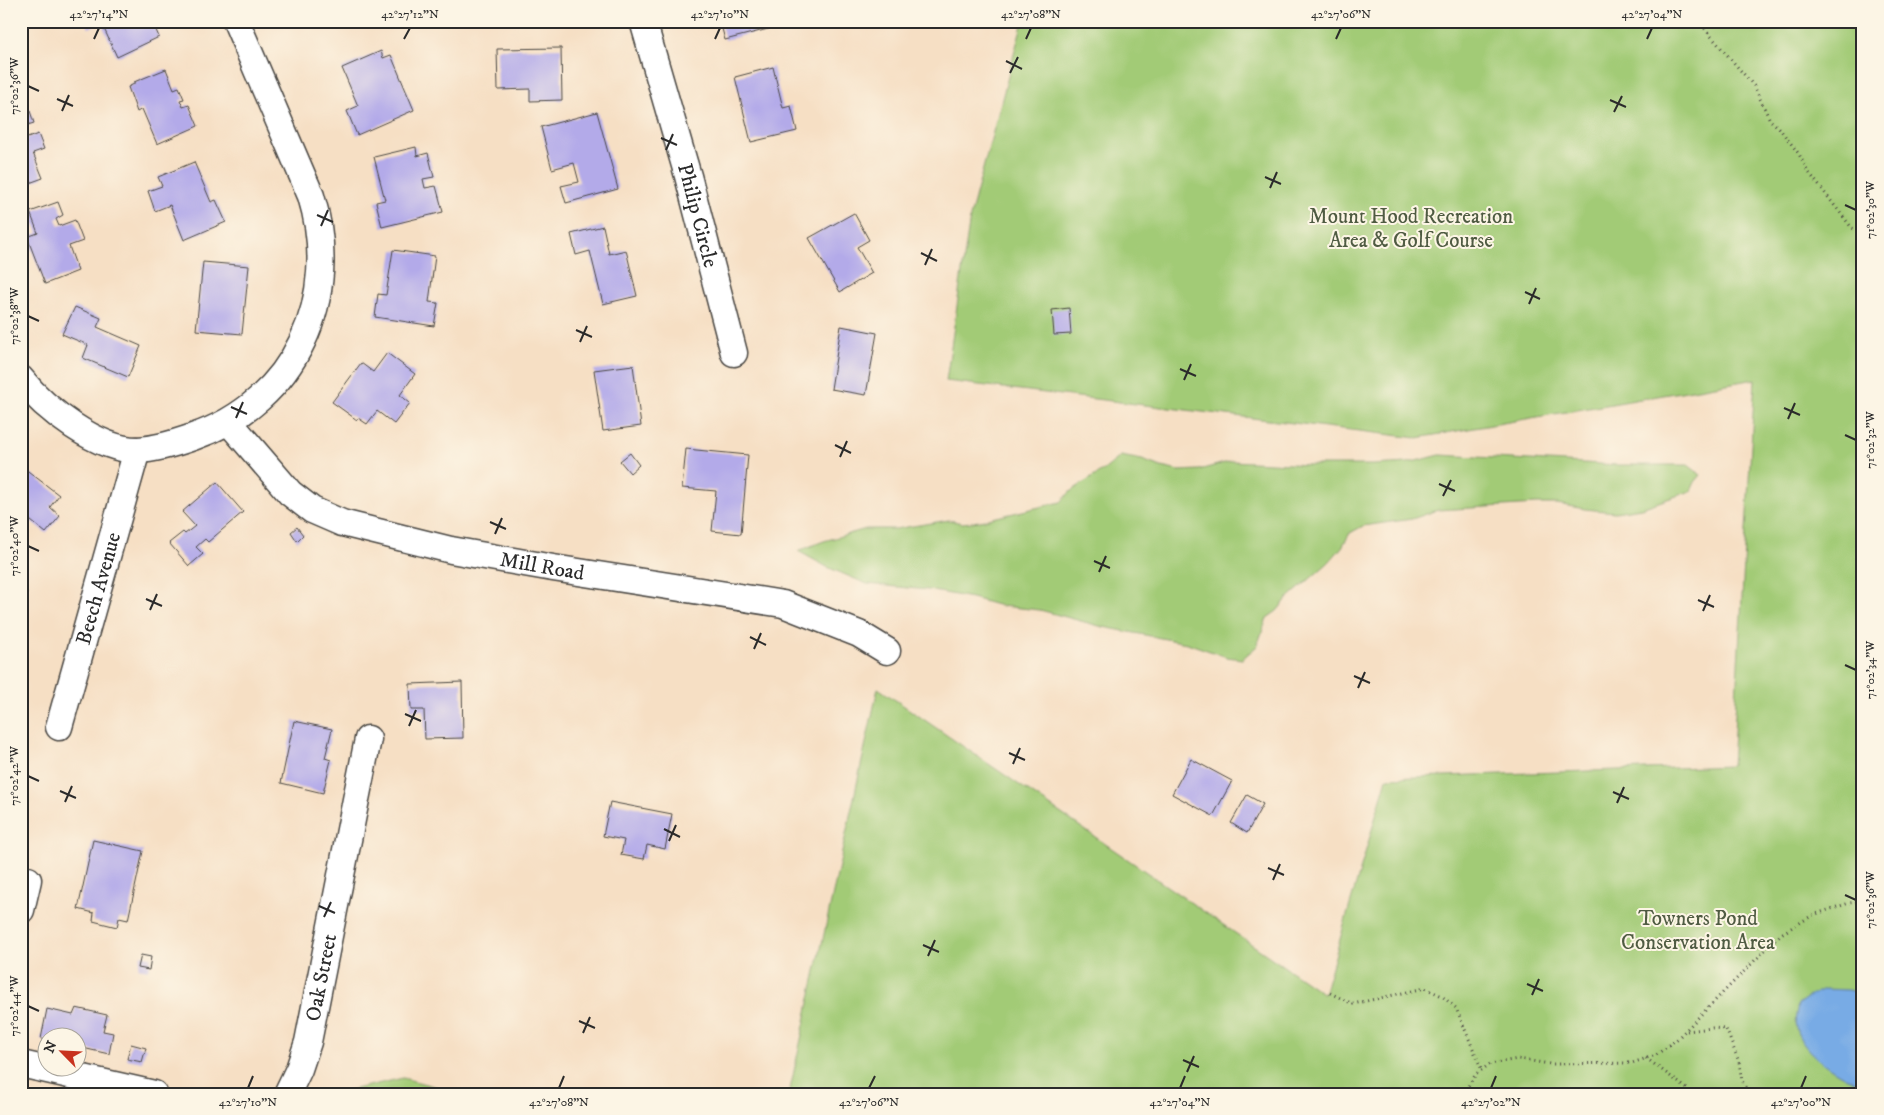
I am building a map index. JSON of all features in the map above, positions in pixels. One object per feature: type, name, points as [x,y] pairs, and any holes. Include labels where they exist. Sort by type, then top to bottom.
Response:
[{"type":"street","points":[[21,379],[41,401],[78,429],[105,442],[137,450],[155,448],[187,439],[229,422],[254,404],[269,390],[286,370],[302,344],[313,316],[322,255],[317,214],[236,21]]},
{"type":"street","name":"Philip Circle","points":[[643,21],[688,176],[734,353]]},
{"type":"street","name":"Mill Road","points":[[229,422],[290,493],[312,510],[342,523],[451,550],[782,604],[859,634],[887,651]]},
{"type":"street","name":"Beech Avenue","points":[[59,727],[137,450]]},
{"type":"street","name":"Oak Street","points":[[287,1094],[299,1069],[308,1042],[368,739]]},
{"type":"street","points":[[21,910],[28,880]]},
{"type":"street","points":[[21,1064],[154,1094]]},
{"type":"path","points":[[1698,21],[1754,86],[1770,120],[1779,128],[1799,154],[1807,170],[1852,228],[1863,232]]},
{"type":"path","points":[[1463,1094],[1476,1074],[1490,1064],[1518,1059],[1550,1064],[1632,1062],[1656,1055],[1685,1031],[1781,934],[1813,915],[1849,903],[1863,901]]},
{"type":"path","points":[[1330,993],[1353,1004],[1426,988],[1442,996],[1456,1008],[1482,1070]]},
{"type":"path","points":[[1685,1031],[1712,1028],[1726,1030],[1739,1062],[1742,1081],[1751,1094]]},
{"type":"path","points":[[1646,1058],[1694,1094]]},
{"type":"green space","points":[[1023,21],[1863,21],[1863,1094],[789,1094],[878,688],[1324,994],[1387,778],[1732,766],[1755,379],[1417,438],[946,381],[970,217]]},
{"type":"green space","points":[[1440,455],[1619,465],[1688,465],[1701,475],[1691,491],[1641,508],[1615,512],[1557,504],[1536,504],[1438,510],[1412,519],[1363,526],[1350,533],[1342,547],[1328,563],[1267,618],[1257,646],[1242,659],[1227,657],[1187,643],[1103,627],[1040,610],[1001,606],[972,598],[928,590],[867,584],[827,567],[798,551],[824,541],[866,529],[895,529],[949,520],[962,523],[980,521],[1061,502],[1071,491],[1104,470],[1121,456],[1179,471],[1199,470],[1232,461],[1309,465],[1373,465],[1408,463]]},
{"type":"green space","points":[[403,1078],[463,1094],[333,1094]]},
{"type":"water","points":[[1824,989],[1848,990],[1863,994],[1863,1085],[1843,1076],[1823,1063],[1806,1047],[1800,1038],[1795,1025],[1798,1004]]},
{"type":"building","points":[[85,21],[152,21],[159,37],[117,57],[101,22],[89,28]]},
{"type":"building","points":[[720,21],[783,21],[784,25],[725,40]]},
{"type":"building","points":[[561,48],[562,100],[530,101],[530,89],[498,90],[497,49]]},
{"type":"building","points":[[381,51],[383,58],[391,55],[414,110],[357,135],[347,111],[358,106],[342,68]]},
{"type":"building","points":[[773,67],[783,108],[791,106],[797,131],[751,142],[735,77]]},
{"type":"building","points":[[166,69],[174,89],[179,87],[184,99],[180,100],[183,107],[189,105],[198,126],[157,144],[142,109],[137,112],[128,87],[134,84],[134,82]]},
{"type":"building","points":[[28,105],[34,123],[21,127],[21,107]]},
{"type":"building","points":[[597,112],[618,189],[566,203],[561,186],[579,182],[574,163],[552,169],[541,127]]},
{"type":"building","points":[[21,129],[25,139],[38,134],[44,149],[33,153],[43,178],[21,186]]},
{"type":"building","points":[[416,147],[417,156],[428,153],[434,177],[423,179],[425,188],[436,186],[443,212],[382,227],[376,202],[385,200],[374,157]]},
{"type":"building","points":[[194,162],[211,202],[216,200],[226,222],[184,240],[170,205],[155,211],[148,191],[162,186],[158,177]]},
{"type":"building","points":[[58,202],[63,215],[56,219],[59,226],[75,220],[83,241],[69,246],[78,271],[45,284],[27,237],[38,233],[30,212]]},
{"type":"building","points":[[854,213],[869,240],[857,247],[872,273],[840,292],[809,238]]},
{"type":"building","points":[[603,226],[609,254],[626,250],[637,296],[603,304],[590,251],[576,255],[571,234]]},
{"type":"building","points":[[393,250],[435,256],[429,302],[438,303],[434,326],[375,317],[378,294],[386,295]]},
{"type":"building","points":[[203,262],[249,266],[242,334],[196,330]]},
{"type":"building","points":[[75,307],[101,318],[97,327],[141,346],[128,377],[83,358],[88,345],[62,334]]},
{"type":"building","points":[[1069,308],[1071,334],[1054,335],[1052,310]]},
{"type":"building","points":[[841,326],[877,333],[866,395],[831,389]]},
{"type":"building","points":[[387,353],[415,374],[400,395],[410,403],[394,424],[377,411],[367,424],[358,418],[357,420],[332,402],[361,363],[373,372]]},
{"type":"building","points":[[633,365],[641,426],[603,431],[594,370]]},
{"type":"building","points":[[686,449],[748,455],[741,534],[712,531],[716,491],[682,488]]},
{"type":"building","points":[[630,453],[639,465],[630,473],[620,461]]},
{"type":"building","points":[[24,468],[59,495],[50,507],[60,516],[46,533],[21,513],[21,471]]},
{"type":"building","points":[[217,482],[243,512],[208,542],[205,539],[196,547],[203,554],[189,566],[169,543],[183,532],[185,534],[195,526],[182,512]]},
{"type":"building","points":[[297,527],[303,535],[297,541],[291,532]]},
{"type":"building","points":[[21,591],[27,592],[22,615],[21,615]]},
{"type":"building","points":[[462,682],[463,738],[425,739],[424,710],[411,710],[410,684]]},
{"type":"building","points":[[294,721],[332,729],[325,758],[331,760],[323,793],[281,783]]},
{"type":"building","points":[[1191,759],[1232,781],[1213,816],[1172,794]]},
{"type":"building","points":[[1247,795],[1263,804],[1247,833],[1231,823]]},
{"type":"building","points":[[610,802],[672,814],[665,849],[647,845],[644,859],[621,855],[624,840],[603,836]]},
{"type":"building","points":[[93,840],[143,851],[128,920],[119,918],[117,927],[93,921],[94,913],[78,909]]},
{"type":"building","points":[[141,955],[151,957],[149,970],[138,968]]},
{"type":"building","points":[[76,1008],[107,1015],[103,1031],[113,1033],[109,1054],[88,1049],[88,1028],[43,1028],[47,1009],[73,1015]]},
{"type":"building","points":[[131,1044],[146,1048],[142,1062],[127,1059]]},
{"type":"park label","name":"Mount Hood Recreation Area & Golf Course","points":[[1411,228]]},
{"type":"park label","name":"Towners Pond Conservation Area","points":[[1698,930]]}]
